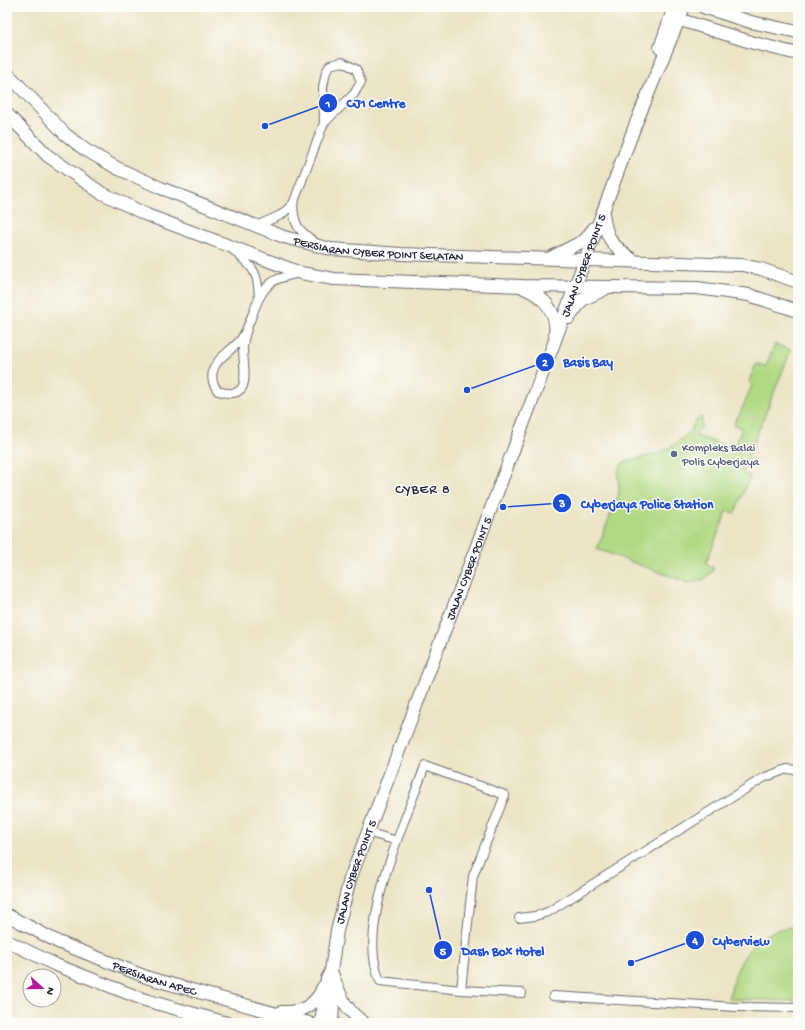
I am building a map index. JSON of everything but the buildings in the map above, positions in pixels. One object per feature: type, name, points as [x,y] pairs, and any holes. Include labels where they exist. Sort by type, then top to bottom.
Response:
[{"type":"main road","name":"JALAN CYBER POINT 5","points":[[321,1023],[331,976],[337,932],[350,879],[586,259],[675,14],[684,7]]},
{"type":"main road","points":[[703,7],[751,22],[798,32]]},
{"type":"main road","name":"JALAN CYBER POINT 5","points":[[636,123],[672,38],[675,14]]},
{"type":"main road","points":[[675,14],[711,30],[798,54]]},
{"type":"main road","points":[[672,38],[687,30],[711,30]]},
{"type":"main road","name":"PERSIARAN CYBER POINT SELATAN","points":[[7,73],[65,134],[84,149],[117,168],[161,188],[284,237],[322,247],[413,254],[742,265],[761,268],[798,282]]},
{"type":"main road","points":[[7,114],[48,156],[100,192],[147,215],[230,248],[301,273],[334,279],[519,286],[697,288],[749,295],[798,311]]},
{"type":"main road","points":[[551,258],[585,240],[596,226],[603,211]]},
{"type":"main road","points":[[603,211],[607,235],[612,244],[634,261]]},
{"type":"main road","points":[[519,286],[535,293],[551,308],[556,328],[554,343]]},
{"type":"main road","points":[[554,343],[571,313],[582,300],[598,291],[611,287]]},
{"type":"main road","name":"PERSIARAN APEC","points":[[7,915],[58,942],[121,968],[181,989],[309,1023]]},
{"type":"main road","name":"PERSIARAN APEC","points":[[7,941],[56,965],[145,1000],[227,1023]]},
{"type":"main road","name":"JALAN CYBER POINT 5","points":[[331,976],[332,1023]]},
{"type":"main road","points":[[264,1012],[290,1012],[306,1008],[318,998],[331,976]]},
{"type":"main road","points":[[331,976],[339,996],[345,1005],[352,1014],[364,1023]]},
{"type":"street","points":[[322,247],[298,229],[293,204],[324,123],[323,87],[326,72],[330,65],[342,62],[356,69],[361,82],[354,94],[324,123]]},
{"type":"street","points":[[256,226],[281,215],[293,204]]},
{"type":"street","points":[[230,248],[254,269],[258,282],[259,298]]},
{"type":"street","points":[[246,329],[243,347],[246,375],[243,387],[240,391],[229,394],[218,391],[212,382],[213,371],[240,340],[259,298],[271,282],[286,276],[301,273]]},
{"type":"street","points":[[461,990],[472,876],[505,795],[425,766],[380,892],[374,925],[374,963],[380,981],[461,990],[522,993]]},
{"type":"street","points":[[519,918],[548,912],[763,778],[787,769],[798,770]]},
{"type":"street","points":[[367,832],[397,841]]},
{"type":"street","points":[[553,996],[679,1004],[798,1008]]},
{"type":"green space","points":[[775,344],[791,350],[742,472],[750,476],[735,513],[727,511],[706,563],[714,568],[710,575],[700,581],[688,583],[597,549],[619,493],[618,472],[622,463],[659,453],[672,446],[690,432],[696,420],[701,417],[701,428],[695,435],[734,449],[742,428],[734,425],[752,385],[749,381],[756,364],[766,366]]},
{"type":"green space","points":[[798,927],[798,1001],[729,999],[736,972],[750,949],[759,940],[770,933],[783,928]]},
{"type":"place","name":"CJ1 Centre","points":[[265,126]]},
{"type":"place","name":"Basis Bay","points":[[467,390]]},
{"type":"place","name":"Kompleks Balai Polis Cyberjaya","points":[[674,454]]},
{"type":"place","name":"Cyberjaya Police Station","points":[[503,507]]},
{"type":"place","name":"Dash Box Hotel","points":[[429,890]]},
{"type":"place","name":"Cyberview","points":[[631,963]]},
{"type":"district","name":"CYBER 8","points":[[423,488]]}]
